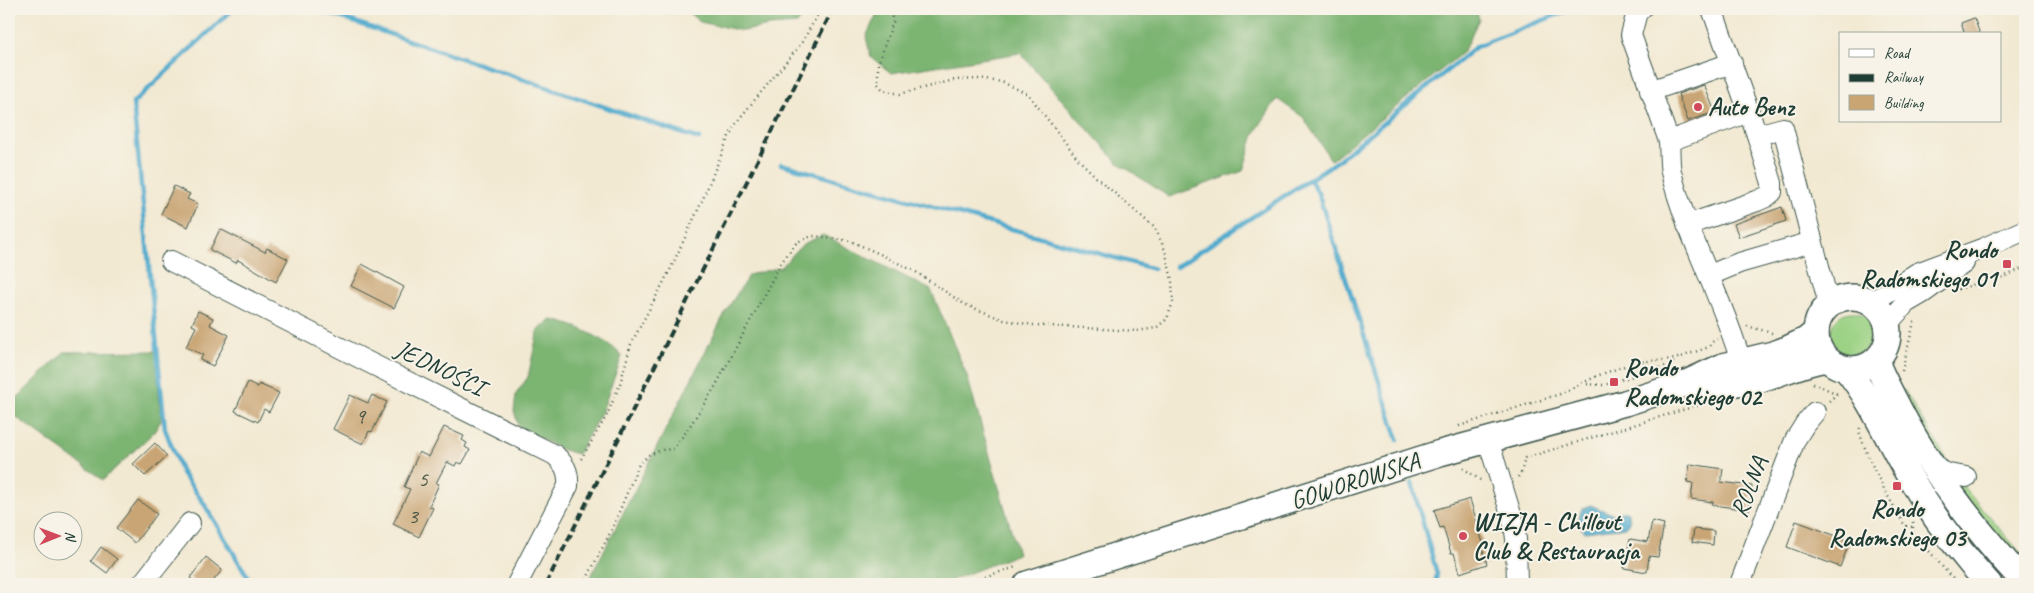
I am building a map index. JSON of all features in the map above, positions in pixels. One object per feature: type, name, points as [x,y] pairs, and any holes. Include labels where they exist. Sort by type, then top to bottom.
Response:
[{"type":"main road","points":[[1837,364],[1857,369],[1867,366],[1876,361],[1887,344],[1889,334],[1888,323],[1884,314],[1870,300],[1849,296],[1838,299],[1829,305],[1818,322],[1816,332],[1821,351],[1837,364],[1867,396],[1909,477],[1955,544],[1990,584]]},
{"type":"main road","name":"GOWOROWSKA","points":[[1027,584],[1422,459],[1601,411],[1684,384],[1723,366],[1787,349],[1806,340],[1816,332]]},
{"type":"main road","name":"GOWOROWSKA","points":[[1684,384],[1726,385],[1780,373],[1813,361],[1837,364]]},
{"type":"main road","points":[[1876,361],[1880,373],[1914,439],[1934,469],[1978,528],[2025,583]]},
{"type":"street","points":[[1641,9],[1637,12],[1631,36],[1669,141],[1670,170],[1687,225],[1710,275],[1732,331],[1741,362]]},
{"type":"street","points":[[1687,225],[1757,201],[1772,192],[1757,135],[1712,9]]},
{"type":"street","points":[[1650,91],[1732,63]]},
{"type":"street","points":[[1669,141],[1749,112]]},
{"type":"street","points":[[1757,135],[1783,128],[1829,305]]},
{"type":"street","points":[[1870,300],[1882,296],[1917,274],[2025,230]]},
{"type":"street","points":[[1710,275],[1739,263],[1812,242]]},
{"type":"street","points":[[1888,323],[1906,303],[1923,293],[1984,248]]},
{"type":"street","name":"JEDNOŚCI","points":[[171,262],[555,454],[565,464],[569,474]]},
{"type":"street","name":"ROLNA","points":[[1740,584],[1795,440],[1799,431],[1815,412]]},
{"type":"street","points":[[1488,440],[1514,524],[1517,584]]},
{"type":"street","points":[[1934,469],[1966,477]]},
{"type":"street","points":[[517,584],[568,486],[569,474]]},
{"type":"street","points":[[142,584],[190,523]]},
{"type":"path","points":[[569,474],[588,449],[607,415],[620,384],[632,344],[702,201],[729,136],[739,118],[801,44],[821,9]]},
{"type":"path","points":[[584,584],[612,529],[639,464],[649,455],[661,450],[673,449],[686,432],[715,387],[781,263],[797,242],[812,236],[850,241],[916,272],[964,304],[1004,320],[1033,325],[1137,332],[1156,328],[1166,319],[1173,302],[1172,280],[1165,250],[1155,228],[1079,160],[1028,94],[1002,82],[978,79],[954,80],[900,94],[883,90],[878,84],[878,64],[893,22],[890,9]]},
{"type":"path","points":[[1953,291],[2006,276],[2025,267]]},
{"type":"path","points":[[1900,379],[1916,317]]},
{"type":"path","points":[[1674,358],[1672,364],[1604,385],[1582,384],[1599,374],[1636,362],[1674,358]]},
{"type":"path","points":[[1808,381],[1844,397]]},
{"type":"path","points":[[1522,473],[1525,458],[1700,405]]},
{"type":"path","points":[[1462,468],[1490,487],[1501,483]]},
{"type":"green space","points":[[684,9],[808,9],[797,24],[769,26],[743,31],[700,22]]},
{"type":"green space","points":[[879,9],[1476,9],[1479,19],[1463,52],[1331,160],[1303,117],[1277,99],[1254,134],[1243,171],[1169,197],[1117,162],[1020,53],[891,73],[871,57],[866,37]]},
{"type":"green space","points":[[823,235],[931,290],[967,376],[1018,554],[942,584],[587,584],[726,311],[749,275],[781,267],[803,244]]},
{"type":"green space","points":[[1852,312],[1867,318],[1873,333],[1867,348],[1852,354],[1837,348],[1831,333],[1837,318]]},
{"type":"green space","points":[[552,320],[590,333],[608,344],[622,356],[602,411],[578,454],[563,450],[519,427],[514,411],[516,394],[528,377],[538,330]]},
{"type":"green space","points":[[156,351],[161,421],[154,432],[103,480],[9,412],[9,406],[64,352]]},
{"type":"green space","points":[[1904,390],[1966,490],[2025,558],[2025,566],[1962,494],[1897,392]]},
{"type":"water","points":[[1590,505],[1613,514],[1626,511],[1629,513],[1630,522],[1626,527],[1585,532],[1580,527],[1579,518],[1582,509]]},
{"type":"building","points":[[1974,18],[1979,32],[1964,32],[1961,23]]},
{"type":"building","points":[[1704,85],[1715,112],[1688,121],[1678,94]]},
{"type":"building","points":[[174,186],[190,194],[187,199],[198,204],[188,227],[161,214]]},
{"type":"building","points":[[1782,207],[1786,221],[1739,237],[1734,224]]},
{"type":"building","points":[[220,229],[265,252],[267,248],[288,259],[276,282],[238,260],[236,263],[210,250]]},
{"type":"building","points":[[362,264],[404,287],[394,308],[351,286]]},
{"type":"building","points":[[198,311],[213,318],[210,325],[229,335],[213,366],[200,360],[203,355],[186,347],[196,327],[192,325]]},
{"type":"building","points":[[248,382],[258,387],[259,384],[279,393],[269,412],[264,409],[258,422],[235,411]]},
{"type":"building","points":[[350,395],[368,403],[372,395],[387,402],[372,432],[369,431],[363,444],[333,429]]},
{"type":"building","points":[[444,427],[464,436],[462,440],[467,443],[465,447],[470,450],[462,464],[457,462],[455,466],[447,462],[436,483],[439,484],[429,506],[433,508],[419,537],[393,524],[410,489],[404,487],[419,452],[429,457]]},
{"type":"building","points":[[155,443],[167,456],[145,476],[133,464]]},
{"type":"building","points":[[1690,464],[1723,469],[1721,482],[1752,486],[1749,510],[1713,505],[1713,502],[1691,499],[1693,483],[1687,482]]},
{"type":"building","name":"WIZJA - Chillout Club & Restauracja","points":[[1470,499],[1487,564],[1460,573],[1454,553],[1451,553],[1443,527],[1440,528],[1434,510]]},
{"type":"building","points":[[138,500],[157,514],[135,543],[116,528]]},
{"type":"building","points":[[1652,521],[1664,524],[1658,557],[1649,556],[1647,572],[1624,568],[1630,539],[1648,542]]},
{"type":"building","points":[[1796,521],[1850,541],[1840,567],[1787,547]]},
{"type":"building","points":[[1694,529],[1714,531],[1713,545],[1692,542]]},
{"type":"building","points":[[101,547],[117,559],[107,573],[91,561]]},
{"type":"building","points":[[206,557],[222,570],[211,584],[198,584],[190,578]]},
{"type":"waterway","points":[[233,9],[133,103],[165,429],[182,473],[203,502],[252,584]]},
{"type":"waterway","points":[[316,9],[699,139]]},
{"type":"waterway","points":[[1176,267],[1336,162],[1477,46],[1572,9]]},
{"type":"waterway","points":[[781,164],[1154,269]]},
{"type":"waterway","points":[[1310,179],[1318,193],[1398,440]]},
{"type":"waterway","points":[[1412,483],[1437,574],[1435,584]]},
{"type":"railway","points":[[546,584],[833,9]]},
{"type":"place","name":"Auto Benz","points":[[1698,107]]},
{"type":"place","name":"Rondo Radomskiego 01","points":[[2007,264]]},
{"type":"place","name":"Rondo Radomskiego 02","points":[[1614,382]]},
{"type":"place","name":"Rondo Radomskiego 03","points":[[1897,486]]},
{"type":"place","name":"WIZJA - Chillout Club & Restauracja","points":[[1463,536]]}]
